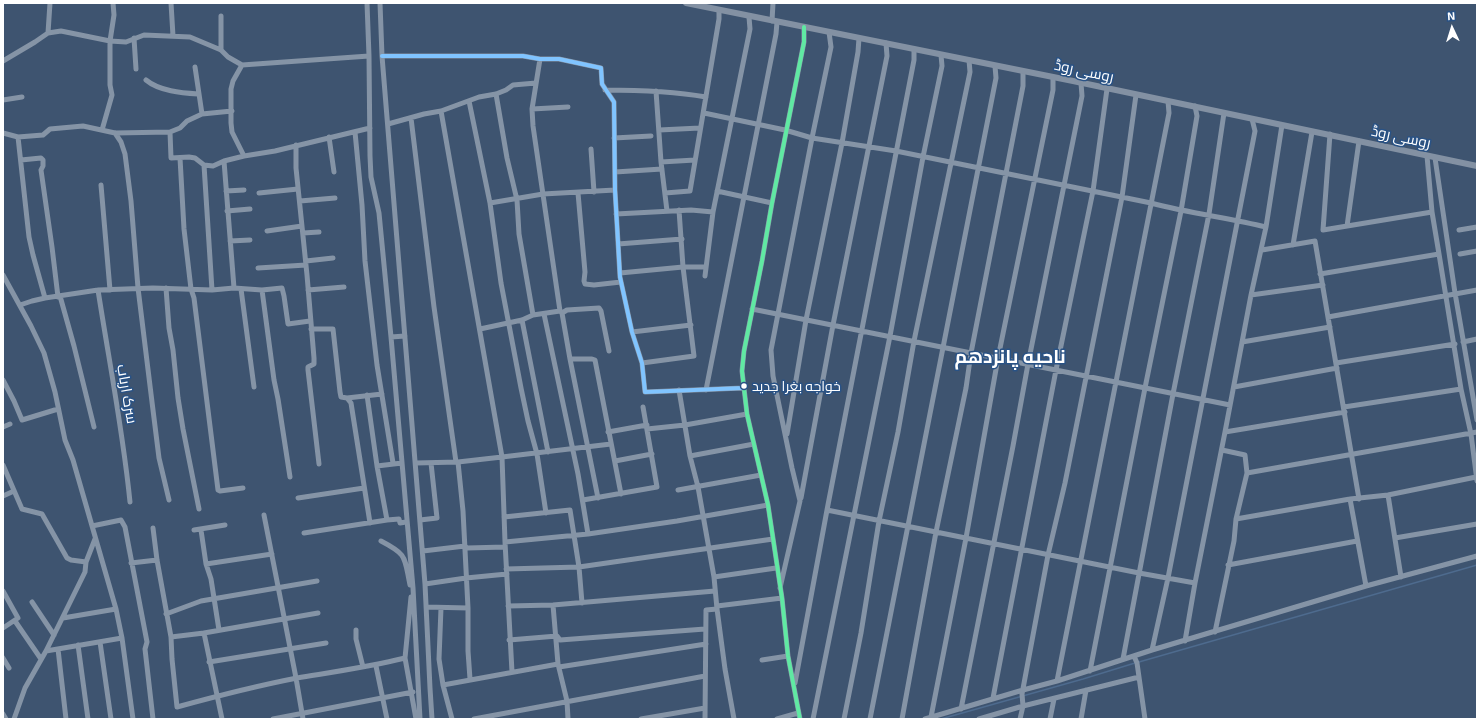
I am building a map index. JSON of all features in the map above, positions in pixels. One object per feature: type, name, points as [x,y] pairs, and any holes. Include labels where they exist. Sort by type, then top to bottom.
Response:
[{"type":"main road","name":"روسی روڈ","points":[[686,3],[749,17],[886,43],[1195,106],[1477,166]]},
{"type":"street","points":[[48,32],[50,3]]},
{"type":"street","points":[[102,130],[112,95],[110,85],[110,41],[114,15],[114,3]]},
{"type":"street","points":[[171,3],[173,36]]},
{"type":"street","points":[[367,3],[371,177],[379,214],[391,337],[406,522],[413,588],[420,719]]},
{"type":"street","points":[[380,3],[382,56],[423,551],[432,719]]},
{"type":"street","points":[[706,390],[776,34],[773,3]]},
{"type":"street","points":[[665,193],[690,191],[719,19],[719,10]]},
{"type":"street","points":[[220,16],[221,50]]},
{"type":"street","points":[[705,276],[713,212],[750,29],[749,17]]},
{"type":"street","points":[[800,719],[788,656],[782,598],[776,568],[768,505],[747,414],[742,370],[744,351],[762,261],[785,130],[804,42],[804,27]]},
{"type":"street","points":[[3,61],[35,42],[48,32],[66,32],[110,41],[126,42],[144,35],[190,37],[221,50],[228,57],[242,65],[369,56]]},
{"type":"street","points":[[800,501],[773,376],[771,350],[831,47],[829,32]]},
{"type":"street","points":[[134,38],[136,69]]},
{"type":"street","points":[[786,437],[806,320],[842,143],[858,52],[859,38]]},
{"type":"street","points":[[780,590],[800,501],[833,325],[887,56],[886,43]]},
{"type":"street","points":[[794,686],[914,60],[914,49]]},
{"type":"street","points":[[813,719],[890,336],[923,156],[942,66],[942,55]]},
{"type":"street","points":[[382,56],[523,56],[540,59],[559,59],[601,68],[600,80],[614,102],[614,172],[621,282],[632,332],[642,363],[646,392],[743,388]]},
{"type":"street","points":[[540,59],[532,109],[533,126],[561,312],[598,498]]},
{"type":"street","points":[[844,719],[861,632],[879,521],[898,432],[914,341],[970,72],[969,60]]},
{"type":"street","points":[[242,65],[230,89],[232,132],[244,156]]},
{"type":"street","points":[[870,719],[996,78],[996,66]]},
{"type":"street","points":[[195,67],[202,114]]},
{"type":"street","points":[[902,719],[936,532],[966,388],[971,353],[1023,86],[1023,71]]},
{"type":"street","points":[[1053,77],[1053,90],[998,358],[966,538],[928,718],[994,698],[1023,694],[1123,659],[1135,658],[1152,650],[1366,586],[1477,556]]},
{"type":"street","points":[[146,80],[152,85],[181,93],[198,94]]},
{"type":"street","points":[[388,124],[441,111],[479,96],[496,94],[513,85],[536,83]]},
{"type":"street","points":[[961,709],[1063,186],[1082,96],[1081,83]]},
{"type":"street","points":[[994,698],[1056,370],[1093,191],[1107,89]]},
{"type":"street","points":[[605,90],[656,91],[706,97]]},
{"type":"street","points":[[656,91],[661,162],[667,210]]},
{"type":"street","points":[[496,94],[507,158],[518,200],[519,234],[533,315]]},
{"type":"street","points":[[1020,719],[1023,706],[1023,694],[1048,555],[1065,483],[1122,197],[1136,95]]},
{"type":"street","points":[[3,100],[22,97]]},
{"type":"street","points":[[468,101],[490,203],[501,283],[528,421],[537,454],[546,513]]},
{"type":"street","points":[[1057,681],[1169,113],[1168,101]]},
{"type":"street","points":[[1090,671],[1181,211],[1196,116],[1195,106]]},
{"type":"street","points":[[532,109],[568,107]]},
{"type":"street","points":[[3,133],[18,137],[43,135],[50,129],[83,126],[115,133],[170,132],[180,128],[187,121],[202,114],[232,111]]},
{"type":"street","points":[[441,111],[502,457],[509,640],[512,672]]},
{"type":"street","points":[[704,112],[785,130],[812,138],[869,146],[923,156],[1151,203],[1181,211],[1209,214],[1266,227]]},
{"type":"street","points":[[1123,659],[1209,214],[1224,113]]},
{"type":"street","points":[[411,118],[434,307],[457,462],[465,546],[470,679]]},
{"type":"street","points":[[1152,650],[1168,578],[1255,131],[1252,119]]},
{"type":"street","points":[[1185,641],[1251,296],[1262,250],[1282,125]]},
{"type":"street","points":[[170,132],[170,158],[195,158],[204,165],[214,166],[224,161],[244,156],[370,128]]},
{"type":"street","points":[[659,130],[700,128]]},
{"type":"street","points":[[355,132],[362,206],[365,261],[377,365],[393,463]]},
{"type":"street","points":[[1293,245],[1312,132]]},
{"type":"street","points":[[115,133],[121,142],[125,154],[132,201],[138,288],[160,458],[169,500]]},
{"type":"street","points":[[1330,134],[1323,230],[1432,212]]},
{"type":"street","points":[[614,138],[651,136]]},
{"type":"street","points":[[18,137],[29,237],[45,298]]},
{"type":"street","points":[[329,137],[334,172]]},
{"type":"street","points":[[1347,226],[1359,141]]},
{"type":"street","points":[[296,145],[298,189],[306,263],[314,364],[308,367],[308,370],[320,464]]},
{"type":"street","points":[[591,149],[594,192]]},
{"type":"street","points":[[1236,519],[1350,499],[1388,495],[1477,479],[1471,434],[1432,212],[1427,156]]},
{"type":"street","points":[[21,160],[41,158],[43,160],[41,173],[59,297],[74,346],[94,427]]},
{"type":"street","points":[[180,158],[184,229],[218,490],[220,492],[243,488]]},
{"type":"street","points":[[1435,158],[1463,342],[1474,387],[1477,420]]},
{"type":"street","points":[[661,162],[695,160]]},
{"type":"street","points":[[224,161],[234,288]]},
{"type":"street","points":[[204,165],[212,290]]},
{"type":"street","points":[[614,172],[662,169]]},
{"type":"street","points":[[100,184],[110,290]]},
{"type":"street","points":[[259,193],[298,189]]},
{"type":"street","points":[[226,190],[244,190]]},
{"type":"street","points":[[490,203],[518,200],[543,194],[615,190]]},
{"type":"street","points":[[717,191],[772,203]]},
{"type":"street","points":[[578,193],[585,272],[584,280],[586,284],[594,285],[621,282]]},
{"type":"street","points":[[300,201],[335,198]]},
{"type":"street","points":[[228,211],[250,209]]},
{"type":"street","points":[[616,214],[667,210],[713,212]]},
{"type":"street","points":[[642,363],[694,356],[683,267],[682,239],[678,210]]},
{"type":"street","points":[[266,231],[302,226]]},
{"type":"street","points":[[1459,230],[1477,227]]},
{"type":"street","points":[[302,233],[319,232]]},
{"type":"street","points":[[618,244],[682,239]]},
{"type":"street","points":[[230,241],[250,240]]},
{"type":"street","points":[[1262,250],[1315,241],[1360,499]]},
{"type":"street","points":[[1460,254],[1477,251]]},
{"type":"street","points":[[1320,274],[1439,254]]},
{"type":"street","points":[[258,268],[306,263],[333,258]]},
{"type":"street","points":[[620,273],[683,267],[706,267]]},
{"type":"street","points":[[3,275],[44,353],[65,440],[73,460],[116,609],[122,638],[133,719]]},
{"type":"street","points":[[1251,296],[1323,285]]},
{"type":"street","points":[[308,290],[344,287]]},
{"type":"street","points":[[20,305],[45,298],[98,290],[138,288],[212,290],[234,288],[262,290],[280,288],[283,289],[288,324],[310,320]]},
{"type":"street","points":[[166,288],[169,328],[178,398],[199,509]]},
{"type":"street","points":[[241,289],[254,387]]},
{"type":"street","name":"سرک ارباب","points":[[98,290],[126,461],[130,502]]},
{"type":"street","points":[[262,290],[274,380],[290,477]]},
{"type":"street","points":[[1328,317],[1477,290]]},
{"type":"street","points":[[480,329],[522,320],[533,315],[567,310],[598,308],[601,310],[609,351]]},
{"type":"street","points":[[752,309],[1230,405]]},
{"type":"street","points":[[544,314],[583,500],[588,534]]},
{"type":"street","points":[[522,320],[548,452]]},
{"type":"street","points":[[632,332],[691,325]]},
{"type":"street","points":[[1242,342],[1330,327]]},
{"type":"street","points":[[311,329],[333,329],[341,397],[347,398],[382,394]]},
{"type":"street","points":[[391,337],[406,336]]},
{"type":"street","points":[[1463,342],[1477,339]]},
{"type":"street","points":[[1234,387],[1454,344]]},
{"type":"street","points":[[570,359],[595,360],[621,494]]},
{"type":"street","points":[[3,380],[22,420],[58,409]]},
{"type":"street","points":[[1226,432],[1462,389]]},
{"type":"street","points":[[679,390],[690,456],[698,487],[714,577],[725,669],[734,719]]},
{"type":"street","points":[[367,395],[377,466],[387,520]]},
{"type":"street","points":[[347,398],[351,403],[370,523]]},
{"type":"street","points":[[583,500],[656,487],[652,454],[643,407]]},
{"type":"street","points":[[608,432],[647,427],[685,425],[747,414]]},
{"type":"street","points":[[3,426],[10,424]]},
{"type":"street","points":[[1247,473],[1477,432]]},
{"type":"street","points":[[416,463],[457,462],[537,454],[572,448],[611,444]]},
{"type":"street","points":[[690,456],[754,444]]},
{"type":"street","points":[[1215,632],[1234,541],[1236,519],[1247,473],[1246,455],[1222,450]]},
{"type":"street","points":[[615,461],[652,454]]},
{"type":"street","points":[[377,466],[402,463]]},
{"type":"street","points":[[420,520],[437,518],[431,463]]},
{"type":"street","points":[[3,465],[22,509],[42,514],[66,558],[86,562]]},
{"type":"street","points":[[678,490],[761,476]]},
{"type":"street","points":[[298,498],[364,488]]},
{"type":"street","points":[[3,496],[14,491]]},
{"type":"street","points":[[1388,495],[1401,577]]},
{"type":"street","points":[[1350,499],[1366,586]]},
{"type":"street","points":[[423,551],[465,546],[467,548],[505,545],[575,534],[588,534],[768,505]]},
{"type":"street","points":[[504,517],[570,510],[575,534],[582,603]]},
{"type":"street","points":[[827,510],[1081,562],[1195,583]]},
{"type":"street","points":[[264,515],[285,619],[302,716]]},
{"type":"street","points":[[304,533],[387,520],[400,519],[400,523],[406,522]]},
{"type":"street","points":[[92,526],[121,520],[125,527],[147,642],[146,649],[154,719]]},
{"type":"street","points":[[1395,538],[1477,524]]},
{"type":"street","points":[[194,530],[225,525]]},
{"type":"street","points":[[153,528],[157,560],[171,637],[177,707],[217,695],[296,678],[376,666],[405,658]]},
{"type":"street","points":[[201,530],[219,630]]},
{"type":"street","points":[[14,719],[25,688],[46,651],[85,572],[86,562],[95,538]]},
{"type":"street","points":[[425,584],[506,572],[579,567],[773,539]]},
{"type":"street","points":[[381,541],[396,549],[404,556],[411,588],[405,658],[416,719]]},
{"type":"street","points":[[1228,565],[1357,541]]},
{"type":"street","points":[[206,564],[272,554]]},
{"type":"street","points":[[131,563],[157,560]]},
{"type":"street","points":[[714,577],[776,568]]},
{"type":"street","points":[[166,614],[213,598],[278,588],[317,580]]},
{"type":"street","points":[[3,591],[18,618],[3,628]]},
{"type":"street","points":[[508,606],[582,603],[715,591]]},
{"type":"street","points":[[705,719],[706,610],[782,598]]},
{"type":"street","points":[[32,602],[54,635]]},
{"type":"street","points":[[553,605],[558,666],[567,701],[568,719]]},
{"type":"street","points":[[426,607],[468,608]]},
{"type":"street","points":[[441,608],[439,659],[443,685],[452,719]]},
{"type":"street","points":[[63,618],[116,609]]},
{"type":"street","points":[[171,637],[204,633],[318,613]]},
{"type":"street","points":[[15,621],[41,659]]},
{"type":"street","points":[[509,640],[556,636],[560,640],[705,629]]},
{"type":"street","points":[[356,630],[356,639],[363,667]]},
{"type":"street","points":[[204,633],[222,719]]},
{"type":"street","points":[[46,651],[122,638]]},
{"type":"street","points":[[100,642],[111,719]]},
{"type":"street","points":[[209,662],[326,643]]},
{"type":"street","points":[[443,685],[512,672],[706,644]]},
{"type":"street","points":[[78,646],[88,719]]},
{"type":"street","points":[[58,649],[66,719]]},
{"type":"street","points":[[762,660],[788,656]]},
{"type":"street","points":[[3,658],[9,668]]},
{"type":"street","points":[[1135,658],[1145,719]]},
{"type":"street","points":[[376,666],[387,719]]},
{"type":"street","points":[[979,719],[1139,675]]},
{"type":"street","points":[[474,719],[705,676]]},
{"type":"street","points":[[1081,719],[1086,690]]},
{"type":"street","points":[[273,719],[302,716],[418,691]]},
{"type":"street","points":[[1050,719],[1054,698]]},
{"type":"street","points":[[641,719],[705,708]]},
{"type":"street","points":[[778,719],[798,713]]},
{"type":"street","points":[[3,714],[6,719]]},
{"type":"waterway","points":[[1139,662],[1477,565]]},
{"type":"waterway","points":[[941,719],[1135,663]]},
{"type":"transit line","points":[[800,719],[788,656],[782,598],[768,505],[747,414],[742,371],[744,351],[804,42],[804,27]]},
{"type":"transit line","points":[[382,56],[523,56],[540,59],[559,59],[601,68],[602,84],[614,102],[615,190],[620,277],[632,332],[642,363],[645,392],[743,388]]},
{"type":"place","name":"خواجه بغرا جدید","points":[[744,386]]},
{"type":"district","name":"ناحیه پانزدهم","points":[[1010,357]]}]
